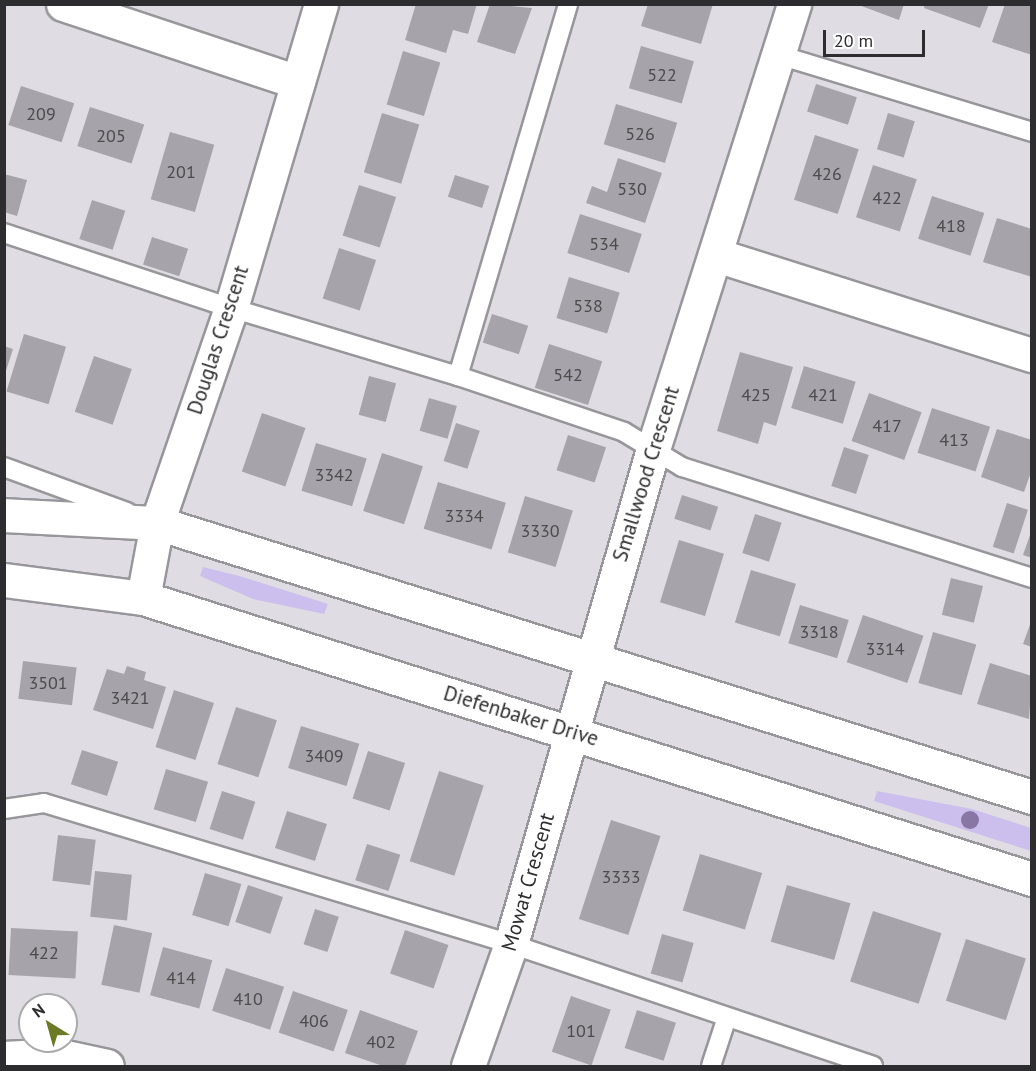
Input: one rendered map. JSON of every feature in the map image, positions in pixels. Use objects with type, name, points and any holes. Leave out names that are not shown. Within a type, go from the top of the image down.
[{"type":"street","points":[[63,4],[297,82]]},
{"type":"street","name":"Douglas Crescent","points":[[142,598],[157,523],[231,308],[321,4]]},
{"type":"street","name":"Smallwood Crescent","points":[[580,695],[653,449],[794,4]]},
{"type":"street","points":[[716,255],[1032,355]]},
{"type":"street","points":[[4,515],[157,523],[592,656],[1032,797]]},
{"type":"street","name":"Diefenbaker Drive","points":[[4,580],[142,598],[571,731],[1032,879]]},
{"type":"street","name":"Mowat Crescent","points":[[468,1066],[511,944],[580,695]]},
{"type":"street","points":[[4,1058],[57,1055],[107,1066]]},
{"type":"lane","points":[[458,376],[568,4]]},
{"type":"lane","points":[[779,55],[1032,132]]},
{"type":"lane","points":[[4,233],[231,308],[458,376],[624,432],[682,467],[1032,578]]},
{"type":"lane","points":[[4,467],[157,523]]},
{"type":"lane","points":[[4,809],[44,803],[511,944],[726,1020],[873,1066]]},
{"type":"lane","points":[[711,1066],[726,1020]]},
{"type":"shaded area","points":[[203,567],[328,604],[324,614],[253,599],[200,576]]},
{"type":"shaded area","points":[[877,791],[972,809],[1031,828],[1031,851],[874,801]]},
{"type":"building","points":[[416,4],[477,4],[468,34],[453,30],[446,53],[405,40]]},
{"type":"building","points":[[490,4],[532,8],[515,54],[477,42]]},
{"type":"building","points":[[648,4],[713,4],[701,44],[641,26]]},
{"type":"building","points":[[856,4],[904,4],[899,20]]},
{"type":"building","points":[[925,4],[989,4],[980,28],[924,8]]},
{"type":"building","points":[[1005,4],[1032,4],[1032,55],[992,42]]},
{"type":"building","points":[[641,46],[694,61],[682,103],[629,88]]},
{"type":"building","points":[[403,51],[440,62],[424,116],[387,105]]},
{"type":"building","points":[[816,84],[857,97],[848,125],[807,112]]},
{"type":"building","points":[[21,86],[74,103],[62,142],[8,125]]},
{"type":"building","points":[[616,104],[677,123],[665,163],[604,144]]},
{"type":"building","points":[[90,107],[144,125],[132,164],[77,146]]},
{"type":"building","points":[[382,113],[419,124],[401,184],[364,172]]},
{"type":"building","points":[[888,113],[915,121],[904,158],[877,149]]},
{"type":"building","points":[[170,132],[214,145],[195,212],[151,199]]},
{"type":"building","points":[[815,135],[859,149],[838,214],[794,200]]},
{"type":"building","points":[[618,158],[662,173],[645,223],[586,203],[592,186],[607,192]]},
{"type":"building","points":[[873,165],[917,179],[900,232],[856,217]]},
{"type":"building","points":[[4,174],[27,180],[17,216],[4,212]]},
{"type":"building","points":[[455,175],[489,186],[482,208],[448,197]]},
{"type":"building","points":[[359,185],[396,197],[380,247],[343,235]]},
{"type":"building","points":[[932,196],[984,213],[970,256],[918,239]]},
{"type":"building","points":[[92,200],[125,211],[113,250],[79,239]]},
{"type":"building","points":[[580,214],[642,234],[629,273],[567,253]]},
{"type":"building","points":[[997,218],[1032,229],[1032,277],[983,262]]},
{"type":"building","points":[[152,237],[188,249],[179,276],[143,265]]},
{"type":"building","points":[[339,248],[376,260],[360,310],[323,298]]},
{"type":"building","points":[[569,277],[620,292],[607,334],[556,318]]},
{"type":"building","points":[[492,314],[528,326],[519,354],[483,343]]},
{"type":"building","points":[[24,334],[66,347],[49,404],[6,391]]},
{"type":"building","points":[[549,344],[602,361],[588,405],[535,388]]},
{"type":"building","points":[[4,346],[13,349],[5,374],[4,374]]},
{"type":"building","points":[[740,352],[793,367],[776,426],[764,422],[758,444],[717,431]]},
{"type":"building","points":[[94,356],[132,369],[113,425],[75,412]]},
{"type":"building","points":[[804,366],[856,382],[843,424],[791,408]]},
{"type":"building","points":[[369,376],[396,383],[386,422],[359,415]]},
{"type":"building","points":[[869,393],[922,412],[904,460],[852,441]]},
{"type":"building","points":[[429,398],[457,406],[448,439],[420,431]]},
{"type":"building","points":[[932,408],[990,427],[975,472],[917,453]]},
{"type":"building","points":[[262,413],[305,428],[285,487],[242,472]]},
{"type":"building","points":[[456,423],[480,431],[467,469],[444,461]]},
{"type":"building","points":[[997,429],[1032,440],[1032,469],[1024,492],[981,477]]},
{"type":"building","points":[[568,435],[606,447],[595,483],[557,470]]},
{"type":"building","points":[[316,443],[367,458],[352,506],[301,491]]},
{"type":"building","points":[[844,447],[869,455],[856,494],[831,486]]},
{"type":"building","points":[[382,453],[423,466],[404,524],[363,511]]},
{"type":"building","points":[[438,482],[506,503],[492,550],[424,529]]},
{"type":"building","points":[[682,495],[718,507],[710,531],[674,519]]},
{"type":"building","points":[[525,496],[573,511],[556,567],[508,552]]},
{"type":"building","points":[[1007,503],[1028,510],[1014,554],[993,547]]},
{"type":"building","points":[[755,514],[782,523],[769,562],[742,553]]},
{"type":"building","points":[[1032,532],[1032,558],[1023,555]]},
{"type":"building","points":[[679,540],[724,554],[705,616],[660,602]]},
{"type":"building","points":[[751,570],[796,584],[780,636],[735,623]]},
{"type":"building","points":[[951,578],[983,586],[974,623],[942,615]]},
{"type":"building","points":[[800,605],[849,620],[837,658],[788,643]]},
{"type":"building","points":[[863,615],[924,636],[907,683],[847,662]]},
{"type":"building","points":[[1032,619],[1032,647],[1023,644]]},
{"type":"building","points":[[933,632],[976,644],[962,695],[918,683]]},
{"type":"building","points":[[23,661],[77,668],[72,705],[18,699]]},
{"type":"building","points":[[990,663],[1032,676],[1029,719],[977,704]]},
{"type":"building","points":[[127,666],[146,672],[144,680],[166,687],[153,729],[93,710],[107,669],[124,674]]},
{"type":"building","points":[[174,690],[214,703],[195,760],[155,747]]},
{"type":"building","points":[[236,707],[277,720],[258,777],[217,764]]},
{"type":"building","points":[[301,726],[359,744],[346,786],[288,768]]},
{"type":"building","points":[[82,750],[118,762],[107,796],[71,784]]},
{"type":"building","points":[[368,751],[405,763],[390,811],[353,799]]},
{"type":"building","points":[[166,769],[208,782],[196,822],[154,809]]},
{"type":"building","points":[[439,771],[484,786],[454,876],[410,861]]},
{"type":"building","points":[[222,791],[255,802],[243,840],[210,829]]},
{"type":"building","points":[[287,811],[327,824],[315,861],[275,848]]},
{"type":"building","points":[[611,820],[660,836],[628,935],[579,919]]},
{"type":"building","points":[[58,835],[96,840],[90,885],[52,881]]},
{"type":"building","points":[[367,844],[400,855],[389,891],[355,880]]},
{"type":"building","points":[[700,854],[762,873],[745,929],[683,910]]},
{"type":"building","points":[[95,871],[132,875],[127,921],[90,917]]},
{"type":"building","points":[[205,873],[241,884],[228,926],[192,915]]},
{"type":"building","points":[[248,885],[283,897],[270,934],[235,922]]},
{"type":"building","points":[[787,885],[850,903],[834,960],[771,942]]},
{"type":"building","points":[[315,909],[339,917],[327,952],[304,944]]},
{"type":"building","points":[[873,911],[941,933],[919,1004],[850,981]]},
{"type":"building","points":[[114,925],[152,933],[139,993],[101,985]]},
{"type":"building","points":[[11,928],[78,932],[75,978],[9,975]]},
{"type":"building","points":[[405,930],[448,945],[434,988],[390,973]]},
{"type":"building","points":[[662,934],[694,943],[682,983],[651,973]]},
{"type":"building","points":[[966,939],[1026,958],[1006,1020],[946,1001]]},
{"type":"building","points":[[163,947],[212,960],[199,1008],[150,995]]},
{"type":"building","points":[[226,968],[284,987],[270,1030],[212,1011]]},
{"type":"building","points":[[293,991],[348,1010],[334,1051],[279,1033]]},
{"type":"building","points":[[571,996],[611,1010],[592,1065],[552,1052]]},
{"type":"building","points":[[360,1010],[418,1031],[405,1066],[383,1066],[345,1053]]},
{"type":"building","points":[[637,1010],[676,1023],[664,1061],[625,1048]]}]
